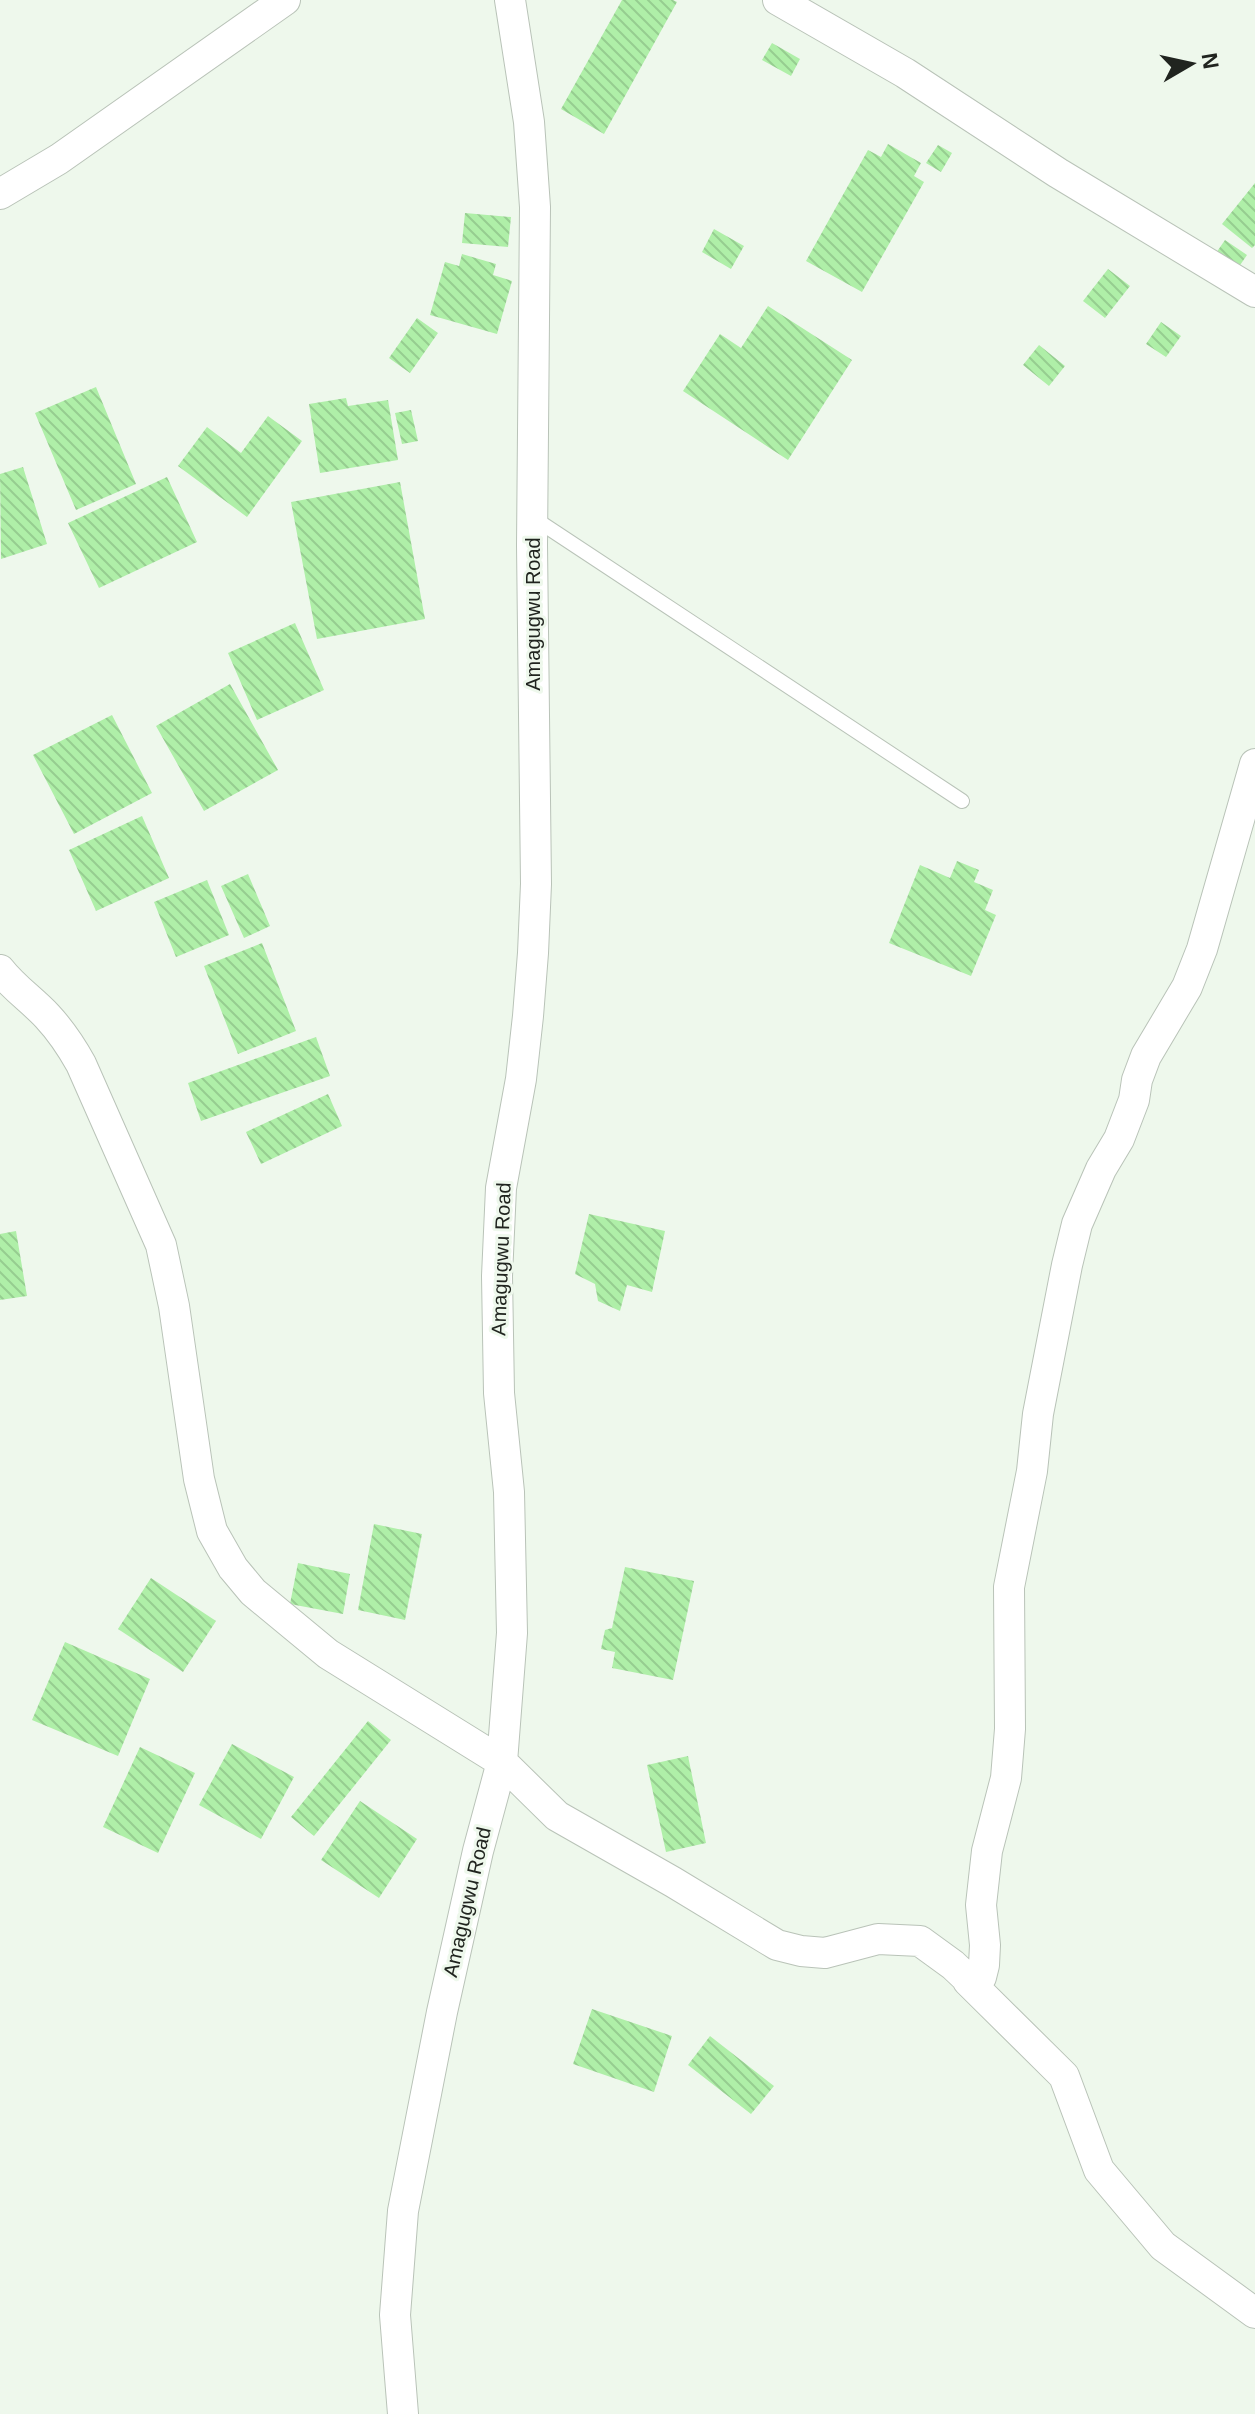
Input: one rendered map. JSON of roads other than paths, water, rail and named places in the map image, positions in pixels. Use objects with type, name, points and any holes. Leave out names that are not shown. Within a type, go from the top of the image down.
[{"type":"street","points":[[0,194],[59,159],[285,0]]},
{"type":"street","name":"Amagugwu Road","points":[[403,2414],[395,2315],[403,2211],[442,2012],[478,1851],[502,1762],[512,1633],[509,1492],[499,1393],[497,1276],[501,1188],[521,1079],[533,953],[536,868],[532,517],[535,207],[529,122],[510,0]]},
{"type":"street","points":[[778,0],[905,73],[1058,173],[1255,292]]},
{"type":"street","points":[[968,1981],[972,1983],[981,1977],[984,1965],[981,1905],[987,1851],[1006,1778],[1010,1729],[1009,1587],[1067,1265],[1077,1224],[1101,1169],[1119,1139],[1146,1056],[1187,987],[1202,949],[1255,764]]},
{"type":"street","points":[[4,983],[45,1014],[67,1039],[161,1245],[174,1306],[199,1479],[212,1531],[233,1568],[253,1592],[328,1654],[502,1762],[557,1816],[777,1945],[825,1953],[878,1939],[920,1941],[953,1965],[1064,2076],[1099,2170],[1163,2246],[1255,2313]]},
{"type":"lane","points":[[532,517],[962,801]]}]
